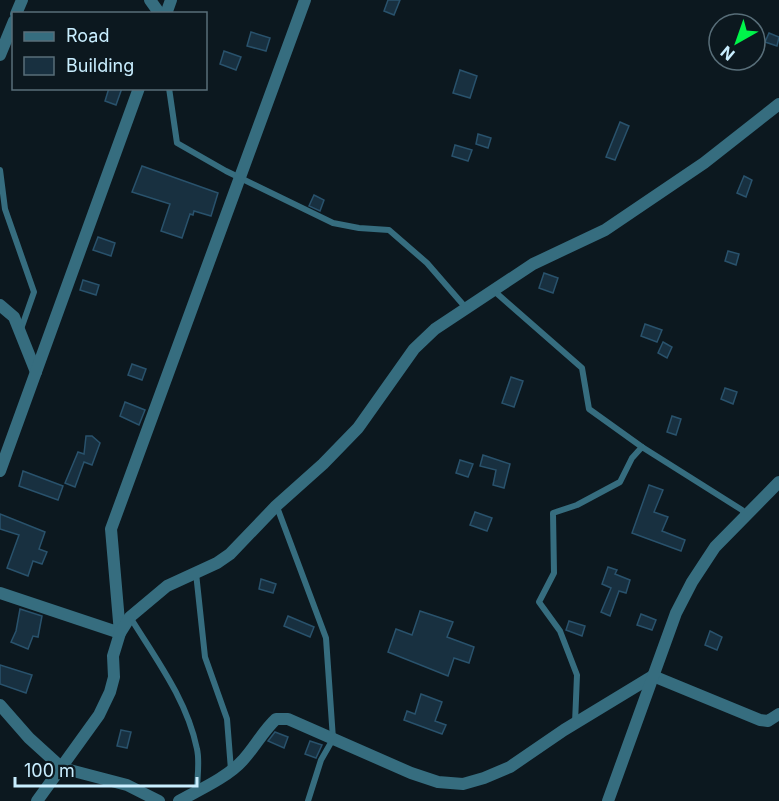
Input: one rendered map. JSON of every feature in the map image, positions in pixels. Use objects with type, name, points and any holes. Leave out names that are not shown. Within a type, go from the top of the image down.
[{"type":"street","points":[[120,633],[111,529],[305,0]]},
{"type":"street","points":[[0,55],[12,26]]},
{"type":"street","points":[[0,471],[138,90]]},
{"type":"street","points":[[37,801],[99,715],[110,693],[114,676],[113,656],[120,633],[130,617],[167,586],[217,563],[230,554],[276,506],[323,464],[358,428],[414,349],[435,329],[533,264],[604,230],[704,164],[779,104]]},
{"type":"street","points":[[0,305],[14,317],[36,372]]},
{"type":"street","points":[[608,801],[676,613],[692,582],[715,546],[779,482]]},
{"type":"street","points":[[0,593],[120,633]]},
{"type":"street","points":[[179,801],[242,762],[268,726],[276,719],[288,719],[411,773],[438,782],[463,784],[510,767],[575,723],[653,676]]},
{"type":"street","points":[[653,676],[760,720],[768,721],[779,714]]},
{"type":"street","points":[[0,705],[28,738],[62,768],[127,784],[159,801]]},
{"type":"lane","points":[[169,90],[177,143],[239,177],[333,223],[389,230],[428,263],[466,308]]},
{"type":"lane","points":[[0,170],[5,209],[34,292],[20,333]]},
{"type":"lane","points":[[492,290],[582,368],[589,409],[642,447],[742,510],[747,516]]},
{"type":"lane","points":[[575,723],[577,675],[560,631],[539,602],[554,573],[553,513],[577,505],[620,482],[632,458],[642,447]]},
{"type":"lane","points":[[276,506],[326,638],[333,739],[321,760],[308,801]]},
{"type":"lane","points":[[196,573],[205,657],[227,719],[231,770]]},
{"type":"lane","points":[[130,617],[170,681],[188,719],[197,751],[197,791]]},
{"type":"building","points":[[388,0],[400,0],[394,15],[384,11]]},
{"type":"building","points":[[251,32],[270,38],[266,51],[247,46]]},
{"type":"building","points":[[769,33],[779,37],[777,46],[767,43]]},
{"type":"building","points":[[224,51],[241,57],[236,70],[220,64]]},
{"type":"building","points":[[460,70],[477,76],[470,98],[453,93]]},
{"type":"building","points":[[108,90],[121,90],[116,105],[105,101]]},
{"type":"building","points":[[620,122],[629,126],[615,160],[606,157]]},
{"type":"building","points":[[478,134],[491,138],[488,148],[476,144]]},
{"type":"building","points":[[455,145],[472,150],[468,161],[452,156]]},
{"type":"building","points":[[142,166],[218,193],[211,216],[194,211],[193,215],[190,214],[182,238],[161,231],[170,204],[132,192]]},
{"type":"building","points":[[744,176],[752,180],[746,197],[737,193]]},
{"type":"building","points":[[314,195],[324,200],[320,211],[309,206]]},
{"type":"building","points":[[98,237],[115,243],[111,256],[93,250]]},
{"type":"building","points":[[728,251],[739,254],[736,265],[725,261]]},
{"type":"building","points":[[544,273],[558,278],[553,293],[539,288]]},
{"type":"building","points":[[83,280],[99,285],[96,295],[80,290]]},
{"type":"building","points":[[645,324],[662,330],[657,342],[641,336]]},
{"type":"building","points":[[663,342],[672,347],[667,358],[658,353]]},
{"type":"building","points":[[132,364],[146,369],[142,380],[128,375]]},
{"type":"building","points":[[511,377],[523,381],[514,407],[502,403]]},
{"type":"building","points":[[725,388],[737,392],[733,404],[721,399]]},
{"type":"building","points":[[125,402],[145,410],[139,425],[120,416]]},
{"type":"building","points":[[672,416],[681,419],[676,435],[667,432]]},
{"type":"building","points":[[86,436],[92,436],[100,443],[92,465],[84,462],[75,487],[65,483],[78,452],[84,454]]},
{"type":"building","points":[[483,455],[510,464],[504,488],[493,485],[496,470],[480,466]]},
{"type":"building","points":[[460,460],[473,464],[468,477],[456,473]]},
{"type":"building","points":[[23,471],[63,486],[58,500],[19,486]]},
{"type":"building","points":[[649,485],[663,490],[654,512],[668,517],[662,531],[685,540],[681,551],[632,533]]},
{"type":"building","points":[[475,512],[492,518],[487,531],[470,525]]},
{"type":"building","points":[[0,514],[45,532],[39,549],[47,552],[42,564],[33,561],[28,576],[7,568],[19,535],[0,529]]},
{"type":"building","points":[[608,567],[617,570],[615,574],[630,580],[626,593],[619,591],[610,616],[601,612],[611,588],[602,584]]},
{"type":"building","points":[[261,579],[276,584],[273,593],[259,589]]},
{"type":"building","points":[[20,609],[42,616],[38,637],[33,636],[28,649],[11,642],[16,631]]},
{"type":"building","points":[[420,611],[453,622],[447,637],[474,647],[469,663],[454,658],[448,676],[388,652],[396,629],[412,635]]},
{"type":"building","points":[[641,614],[656,620],[652,630],[637,625]]},
{"type":"building","points":[[288,616],[314,627],[310,637],[284,626]]},
{"type":"building","points":[[569,621],[585,626],[582,636],[566,630]]},
{"type":"building","points":[[710,631],[722,637],[717,650],[705,645]]},
{"type":"building","points":[[0,665],[32,675],[26,693],[0,684]]},
{"type":"building","points":[[421,694],[442,702],[435,721],[446,725],[442,734],[404,720],[407,711],[415,714]]},
{"type":"building","points":[[121,730],[131,732],[127,748],[117,746]]},
{"type":"building","points":[[275,732],[288,737],[284,748],[268,741]]},
{"type":"building","points":[[310,741],[322,745],[316,758],[305,754]]}]
